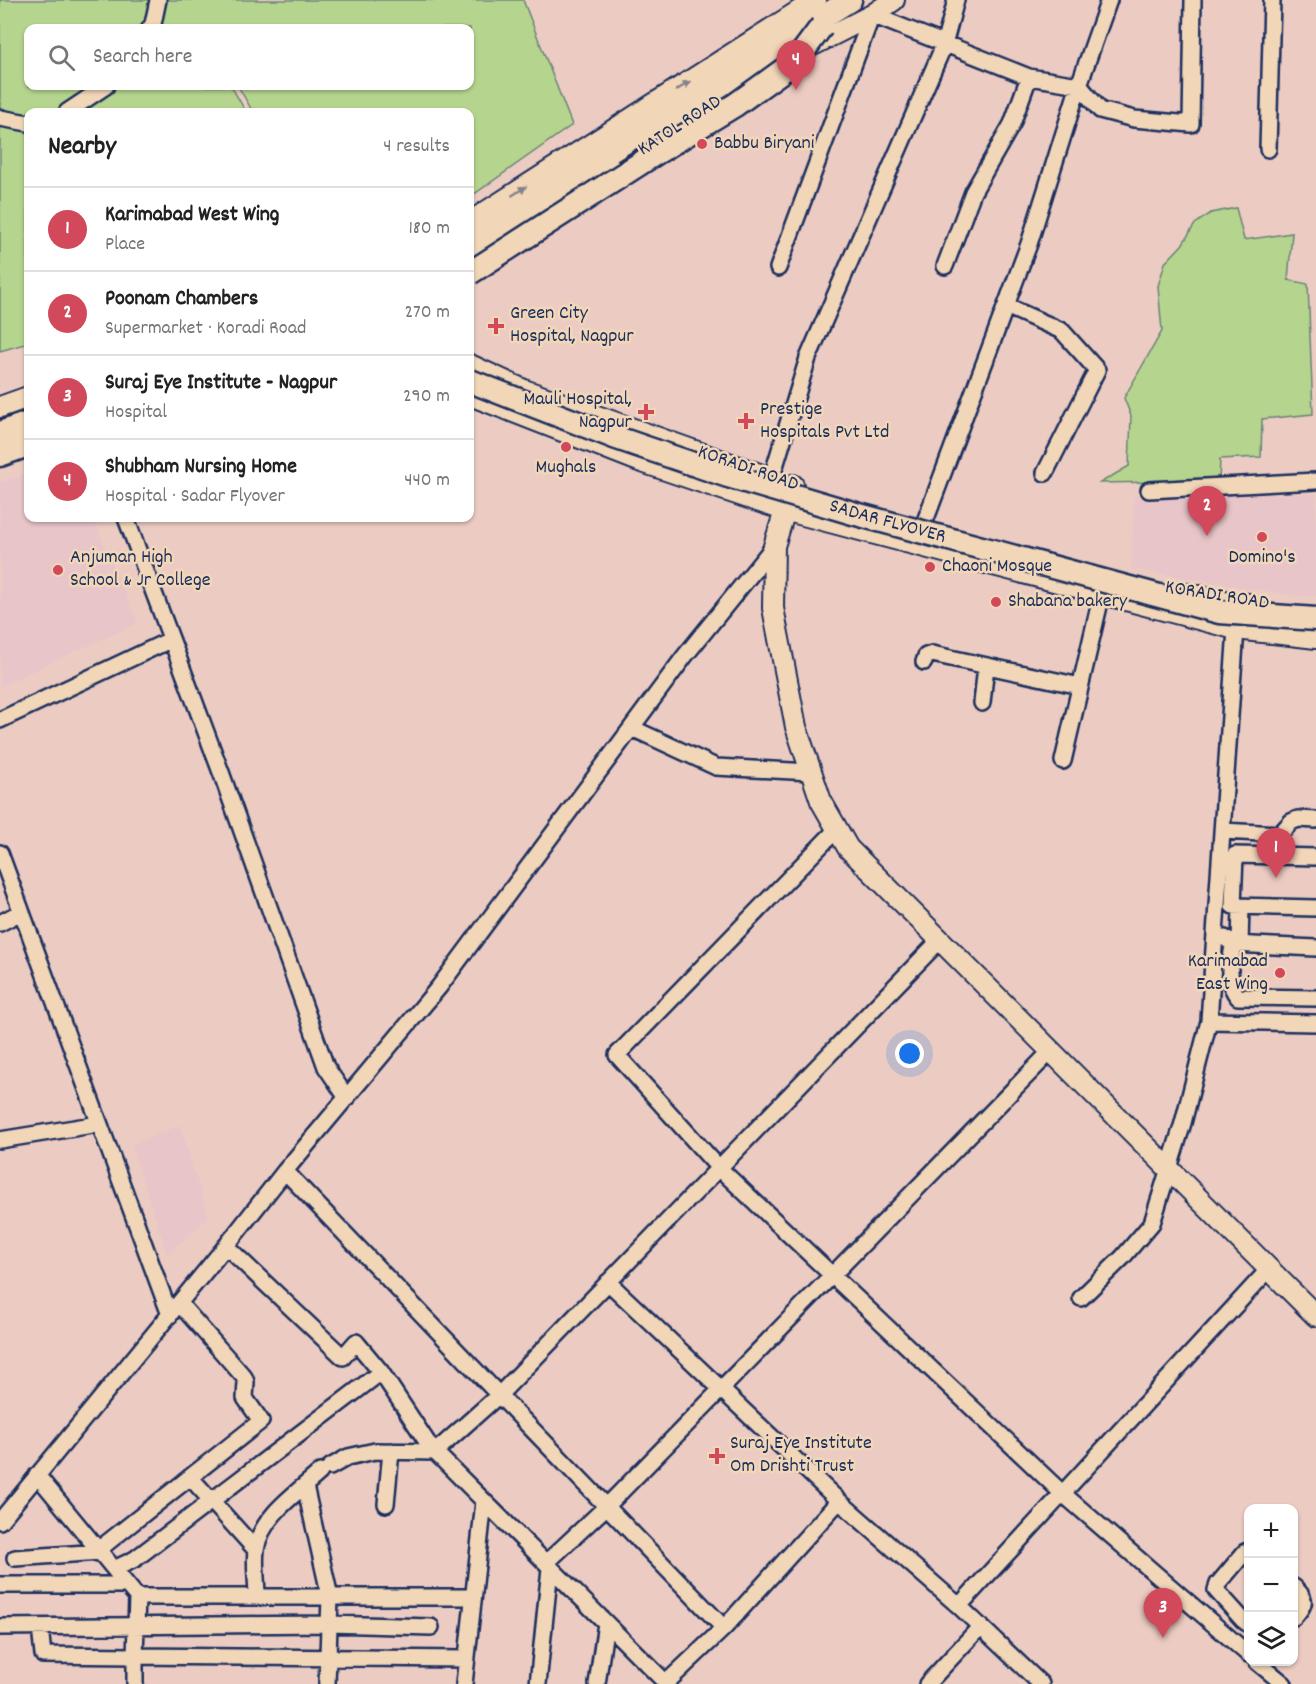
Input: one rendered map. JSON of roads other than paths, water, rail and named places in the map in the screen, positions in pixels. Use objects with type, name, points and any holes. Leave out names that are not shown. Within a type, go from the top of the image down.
[{"type":"highway","points":[[474,237],[850,0]]},
{"type":"highway","points":[[474,270],[735,105],[796,61],[822,26],[870,8]]},
{"type":"highway","name":"SADAR FLYOVER","points":[[474,383],[718,473],[856,514],[1219,612],[1316,619]]},
{"type":"highway","name":"SADAR FLYOVER","points":[[474,391],[642,454],[737,486],[867,523],[1227,620],[1316,629]]},
{"type":"highway","points":[[0,421],[24,413]]},
{"type":"highway","points":[[0,433],[24,424]]},
{"type":"highway","points":[[0,455],[24,446]]},
{"type":"main road","name":"KATOL ROAD","points":[[474,219],[816,0]]},
{"type":"main road","name":"KATOL ROAD","points":[[474,254],[870,8],[894,0]]},
{"type":"main road","name":"KORADI ROAD","points":[[474,367],[524,390],[772,478],[923,523],[1163,588],[1235,603],[1316,608]]},
{"type":"main road","name":"KORADI ROAD","points":[[474,397],[639,461],[784,510],[1236,629],[1316,638]]},
{"type":"main road","points":[[0,407],[24,398]]},
{"type":"main road","points":[[0,448],[24,440]]},
{"type":"main road","points":[[793,485],[774,546],[773,608],[796,727],[821,801],[848,848],[1316,1316]]},
{"type":"street","points":[[153,24],[158,0]]},
{"type":"street","points":[[764,503],[808,358],[944,45],[956,0]]},
{"type":"street","points":[[916,546],[1029,244],[1078,85],[1109,0]]},
{"type":"street","points":[[778,268],[870,8],[944,45],[1029,77],[1078,85],[1100,110],[1134,119],[1191,124],[1193,0]]},
{"type":"street","points":[[1268,149],[1272,0]]},
{"type":"street","points":[[945,266],[973,192],[1012,124],[1029,77]]},
{"type":"street","points":[[73,108],[100,90]]},
{"type":"street","points":[[0,118],[24,122]]},
{"type":"street","points":[[1006,306],[1062,331],[1097,370],[1045,473]]},
{"type":"street","points":[[1149,490],[1316,481]]},
{"type":"street","points":[[127,522],[222,775],[326,1067],[347,1098]]},
{"type":"street","points":[[0,1521],[285,1171],[439,987],[684,657],[774,546]]},
{"type":"street","points":[[1063,761],[1102,593]]},
{"type":"street","points":[[1081,1298],[1123,1257],[1152,1223],[1183,1123],[1209,1021],[1236,629]]},
{"type":"street","points":[[0,720],[170,640]]},
{"type":"street","points":[[924,662],[926,656],[932,654],[1080,686]]},
{"type":"street","points":[[982,704],[986,666]]},
{"type":"street","points":[[632,728],[716,767],[811,772]]},
{"type":"street","points":[[1222,831],[1280,834],[1291,822],[1298,819],[1316,820]]},
{"type":"street","points":[[837,829],[617,1055],[719,1168],[1062,1493],[1244,1650]]},
{"type":"street","points":[[0,853],[99,1124],[174,1309],[244,1377],[245,1398],[261,1421],[99,1551],[15,1558]]},
{"type":"street","points":[[1316,857],[1235,855],[1236,944],[1229,981],[1232,991],[1238,997],[1316,998]]},
{"type":"street","points":[[1215,928],[1237,906]]},
{"type":"street","points":[[1237,906],[1316,908]]},
{"type":"street","points":[[0,923],[21,912]]},
{"type":"street","points":[[1215,928],[1236,944],[1316,948]]},
{"type":"street","points":[[257,1597],[256,1550],[263,1527],[305,1486],[325,1470],[348,1457],[375,1451],[435,1452],[499,1395],[940,940]]},
{"type":"street","points":[[1209,1021],[1316,1023]]},
{"type":"street","points":[[538,1684],[548,1565],[1051,1051]]},
{"type":"street","points":[[0,1140],[99,1124]]},
{"type":"street","points":[[285,1171],[724,1628]]},
{"type":"street","points":[[226,1246],[343,1357],[356,1342],[381,1372],[435,1452],[606,1623],[658,1680],[666,1683],[724,1628],[839,1501]]},
{"type":"street","points":[[959,1606],[1269,1269]]},
{"type":"street","points":[[608,1282],[839,1501],[959,1606],[1041,1684]]},
{"type":"street","points":[[114,1569],[135,1559],[381,1372]]},
{"type":"street","points":[[386,1504],[391,1451]]},
{"type":"street","points":[[37,1475],[132,1591],[136,1625],[135,1684]]},
{"type":"street","points":[[190,1477],[256,1550]]},
{"type":"street","points":[[305,1486],[330,1597],[327,1684]]},
{"type":"street","points":[[464,1684],[484,1501]]},
{"type":"street","points":[[1244,1553],[1218,1584],[1216,1590],[1244,1620]]},
{"type":"street","points":[[0,1585],[257,1597],[473,1597]]},
{"type":"street","points":[[1298,1592],[1303,1596],[1304,1602],[1298,1612]]},
{"type":"street","points":[[1225,1633],[1238,1620],[1244,1622]]},
{"type":"street","points":[[597,1684],[606,1623]]},
{"type":"street","points":[[0,1627],[329,1624],[431,1627]]},
{"type":"street","points":[[927,1684],[981,1626]]},
{"type":"street","points":[[40,1627],[43,1655],[467,1659]]},
{"type":"street","points":[[1262,1666],[1284,1684]]},
{"type":"place","name":"Shubham Nursing Home","points":[[796,90]]},
{"type":"place","name":"Babbu Biryani","points":[[702,144]]},
{"type":"place","name":"Green City Hospital, Nagpur","points":[[496,326]]},
{"type":"place","name":"Mauli Hospital, Nagpur","points":[[646,412]]},
{"type":"place","name":"Prestige Hospitals Pvt Ltd","points":[[746,421]]},
{"type":"place","name":"Mughals","points":[[566,447]]},
{"type":"place","name":"Poonam Chambers","points":[[1207,536]]},
{"type":"place","name":"Domino's","points":[[1262,537]]},
{"type":"place","name":"Chaoni Mosque","points":[[930,567]]},
{"type":"place","name":"Anjuman High School & Jr College","points":[[58,570]]},
{"type":"place","name":"Shabana bakery","points":[[996,602]]},
{"type":"place","name":"Karimabad West Wing","points":[[1276,878]]},
{"type":"place","name":"Karimabad East Wing","points":[[1280,973]]},
{"type":"place","name":"Suraj Eye Institute Om Drishti Trust","points":[[717,1456]]},
{"type":"place","name":"Suraj Eye Institute - Nagpur","points":[[1163,1638]]}]
